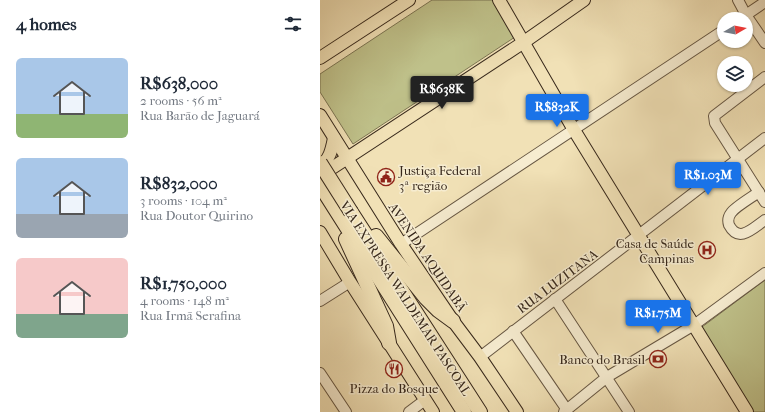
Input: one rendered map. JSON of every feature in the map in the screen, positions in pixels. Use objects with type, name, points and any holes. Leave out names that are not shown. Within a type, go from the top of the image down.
[{"type":"highway","name":"VIA EXPRESSA WALDEMAR PASCOAL","points":[[320,164],[346,215],[464,412]]},
{"type":"highway","name":"VIA EXPRESSA WALDEMAR PASCOAL","points":[[320,185],[346,215],[480,412]]},
{"type":"highway","points":[[390,343],[386,326],[340,228],[346,215],[373,232],[426,298],[438,310],[453,321]]},
{"type":"main road","points":[[320,58],[409,0]]},
{"type":"main road","points":[[499,0],[574,130],[747,412]]},
{"type":"main road","points":[[320,176],[524,42],[584,0]]},
{"type":"main road","name":"AVENIDA AQUIDABÃ","points":[[320,115],[400,244],[517,412]]},
{"type":"main road","points":[[320,164],[324,163],[331,153],[334,138]]},
{"type":"main road","points":[[320,232],[433,412]]},
{"type":"street","points":[[738,0],[742,12]]},
{"type":"street","points":[[750,12],[765,2]]},
{"type":"street","points":[[753,29],[765,43]]},
{"type":"street","points":[[400,244],[717,35]]},
{"type":"street","points":[[765,77],[714,116],[715,123],[765,202]]},
{"type":"street","name":"RUA LUZITANA","points":[[480,357],[765,138]]},
{"type":"street","points":[[759,192],[731,213],[728,219],[728,224],[735,233],[739,235],[744,234],[765,220]]},
{"type":"street","points":[[513,331],[565,411],[607,377],[694,325],[765,273]]},
{"type":"street","points":[[320,301],[350,282]]},
{"type":"street","points":[[555,299],[629,412]]},
{"type":"street","points":[[320,373],[346,412]]},
{"type":"street","points":[[409,412],[425,400]]},
{"type":"green space","points":[[432,0],[493,0],[515,37],[353,144],[320,92],[320,74]]},
{"type":"green space","points":[[765,280],[765,412],[753,412],[702,327]]},
{"type":"place","name":"Justiça Federal 3ª região","points":[[386,177]]},
{"type":"place","name":"Casa de Saúde Campinas","points":[[707,250]]},
{"type":"place","name":"Banco do Brasil","points":[[658,359]]},
{"type":"place","name":"Pizza do Bosque","points":[[394,369]]}]
